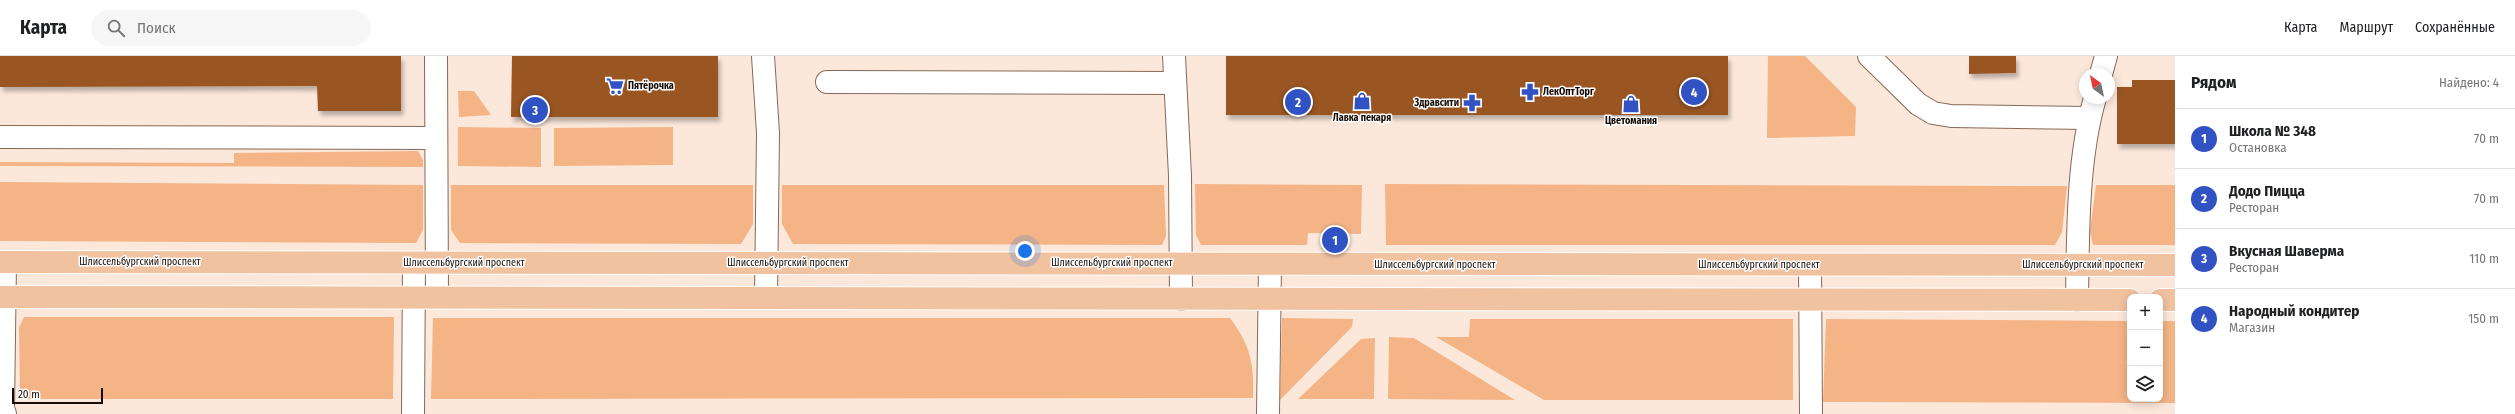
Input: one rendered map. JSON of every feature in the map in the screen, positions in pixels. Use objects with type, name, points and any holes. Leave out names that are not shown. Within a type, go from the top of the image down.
[{"type":"main road","name":"Шлиссельбургский проспект","points":[[3,262],[2175,265]]},
{"type":"main road","points":[[3,297],[2127,300]]},
{"type":"main road","points":[[2163,300],[2175,300]]},
{"type":"lane","points":[[436,56],[437,297]]},
{"type":"lane","points":[[763,56],[768,133],[766,298]]},
{"type":"lane","points":[[1174,56],[1182,299]]},
{"type":"lane","points":[[1869,56],[1918,104],[1933,113],[1951,116],[2092,108],[2083,176],[2077,265],[2077,300]]},
{"type":"lane","points":[[2103,68],[2106,56]]},
{"type":"lane","points":[[827,82],[1175,83]]},
{"type":"lane","points":[[0,137],[436,138]]},
{"type":"lane","points":[[3,262],[3,408],[5,414]]},
{"type":"lane","points":[[413,414],[414,263]]},
{"type":"lane","points":[[1268,414],[1270,264]]},
{"type":"lane","points":[[1810,265],[1811,414]]},
{"type":"shaded area","points":[[1768,56],[1805,56],[1856,107],[1855,136],[1767,138]]},
{"type":"shaded area","points":[[458,91],[474,91],[491,115],[459,117]]},
{"type":"shaded area","points":[[458,127],[541,128],[541,167],[458,166]]},
{"type":"shaded area","points":[[673,127],[673,165],[554,166],[554,128]]},
{"type":"shaded area","points":[[418,151],[423,160],[423,167],[0,166],[0,162],[234,163],[234,153]]},
{"type":"shaded area","points":[[0,182],[423,185],[423,230],[416,243],[0,241]]},
{"type":"shaded area","points":[[1195,184],[1362,185],[1361,234],[1308,233],[1307,245],[1201,245],[1196,235]]},
{"type":"shaded area","points":[[1385,184],[2067,186],[2062,232],[2055,245],[1386,245]]},
{"type":"shaded area","points":[[451,185],[753,185],[753,224],[741,244],[460,243],[451,230]]},
{"type":"shaded area","points":[[782,185],[1164,185],[1166,236],[1162,245],[793,244],[782,224]]},
{"type":"shaded area","points":[[2096,185],[2175,185],[2175,245],[2093,245],[2090,231]]},
{"type":"shaded area","points":[[24,317],[394,317],[393,399],[20,399],[19,327]]},
{"type":"shaded area","points":[[433,318],[1230,318],[1243,338],[1250,356],[1253,375],[1253,398],[431,399]]},
{"type":"shaded area","points":[[1282,318],[1353,319],[1352,327],[1280,400]]},
{"type":"shaded area","points":[[1470,319],[1793,319],[1793,400],[1544,400],[1436,337],[1469,337]]},
{"type":"shaded area","points":[[1826,319],[2127,321],[2127,402],[2163,402],[2163,321],[2175,321],[2175,403],[1823,402]]},
{"type":"shaded area","points":[[1389,337],[1414,338],[1515,400],[1388,399]]},
{"type":"shaded area","points":[[1375,338],[1374,399],[1298,399],[1361,339]]},
{"type":"building","points":[[0,56],[401,56],[401,111],[318,111],[317,86],[0,87]]},
{"type":"building","name":"Пятёрочка","points":[[512,56],[718,56],[718,117],[511,117]]},
{"type":"building","points":[[1226,56],[1728,56],[1728,115],[1226,115]]},
{"type":"building","points":[[1969,56],[2016,56],[2016,73],[1969,74]]},
{"type":"building","points":[[2132,80],[2175,80],[2175,144],[2117,144],[2117,87],[2132,87]]},
{"type":"place","name":"Пятёрочка","points":[[615,86]]},
{"type":"place","name":"ЛекОптТорг","points":[[1530,92]]},
{"type":"place","name":"Народный кондитер","points":[[1694,92]]},
{"type":"place","name":"Лавка пекаря","points":[[1362,101]]},
{"type":"place","name":"Додо Пицца","points":[[1298,102]]},
{"type":"place","name":"Здравсити","points":[[1472,103]]},
{"type":"place","name":"Цветомания","points":[[1631,104]]},
{"type":"place","name":"Вкусная Шаверма","points":[[535,110]]},
{"type":"place","name":"Школа № 348","points":[[1335,240]]}]
